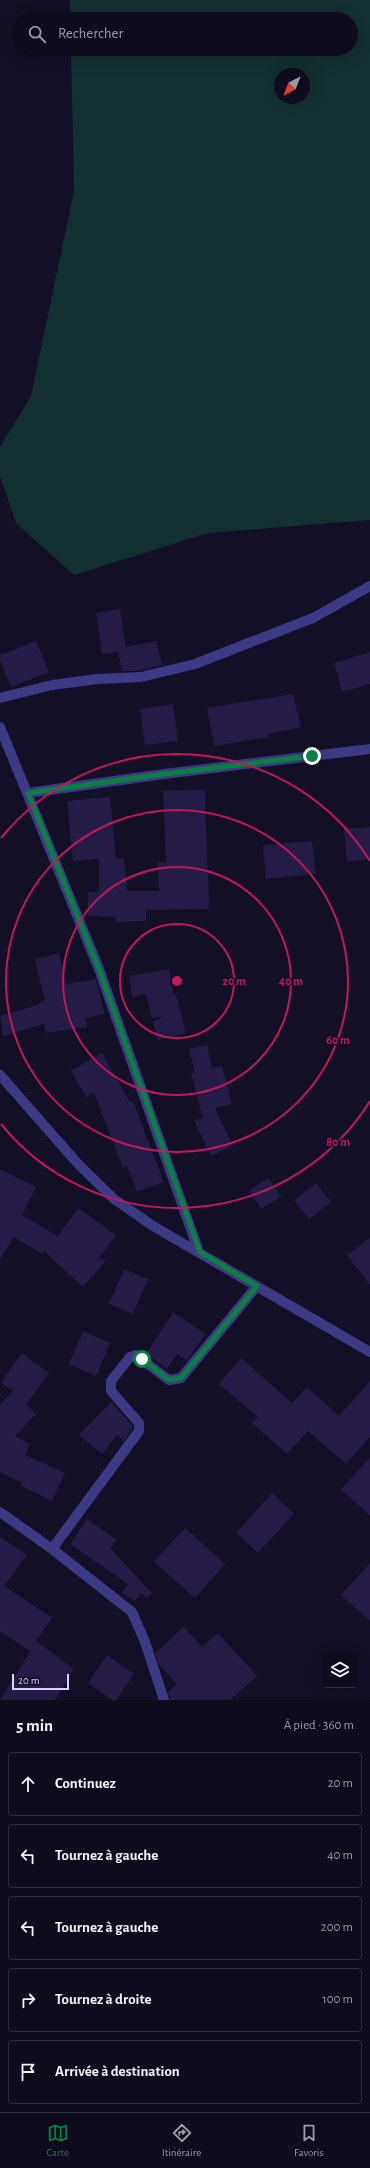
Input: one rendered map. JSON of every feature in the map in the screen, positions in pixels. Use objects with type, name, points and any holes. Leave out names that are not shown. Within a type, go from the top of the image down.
[{"type":"street","points":[[0,698],[52,685],[97,679],[140,677],[195,664],[313,618],[370,586]]},
{"type":"street","points":[[0,727],[99,969],[200,1252]]},
{"type":"street","points":[[28,793],[172,773],[370,750]]},
{"type":"street","points":[[0,1075],[79,1165],[114,1199],[153,1226],[370,1352]]},
{"type":"street","points":[[52,1549],[139,1431],[139,1423],[111,1391],[110,1386],[130,1357],[136,1355],[169,1380],[181,1378],[257,1286]]},
{"type":"street","points":[[0,1512],[52,1549],[132,1612],[145,1642],[164,1700]]},
{"type":"green space","points":[[70,0],[370,0],[370,520],[208,533],[74,575],[16,523],[0,476],[0,447],[31,396],[74,191],[71,56],[358,56],[358,12],[71,12]]},
{"type":"building","points":[[120,609],[126,647],[156,641],[162,665],[137,671],[122,671],[118,652],[102,654],[96,613]]},
{"type":"building","points":[[36,641],[49,672],[11,687],[0,660],[0,655]]},
{"type":"building","points":[[370,652],[370,684],[342,692],[334,663]]},
{"type":"building","points":[[293,694],[301,727],[268,734],[268,737],[214,746],[207,708]]},
{"type":"building","points":[[173,704],[178,741],[145,745],[140,709]]},
{"type":"building","points":[[205,790],[209,909],[146,910],[146,921],[116,922],[116,917],[88,916],[88,892],[99,892],[99,859],[73,861],[67,801],[110,797],[116,859],[124,858],[127,891],[159,891],[158,862],[166,862],[163,791]]},
{"type":"building","points":[[370,827],[370,859],[347,862],[344,829]]},
{"type":"building","points":[[312,841],[316,874],[266,879],[263,845]]},
{"type":"building","points":[[59,953],[66,984],[96,979],[105,1014],[86,1018],[87,1027],[45,1033],[44,1024],[3,1036],[0,1016],[41,1004],[41,1001],[45,1001],[35,959]]},
{"type":"building","points":[[169,969],[174,995],[176,994],[186,1033],[158,1040],[153,1022],[164,1016],[152,1018],[146,994],[132,997],[129,976]]},
{"type":"building","points":[[207,1045],[212,1068],[222,1066],[232,1104],[215,1108],[233,1146],[211,1156],[194,1121],[203,1118],[191,1073],[195,1073],[189,1049]]},
{"type":"building","points":[[102,1053],[130,1102],[133,1101],[164,1182],[137,1192],[127,1166],[123,1168],[94,1093],[86,1097],[71,1071]]},
{"type":"building","points":[[0,1169],[36,1187],[22,1215],[58,1236],[78,1208],[116,1235],[99,1258],[106,1261],[83,1287],[44,1251],[42,1254],[14,1237],[0,1260]]},
{"type":"building","points":[[269,1178],[281,1197],[261,1209],[249,1190]]},
{"type":"building","points":[[316,1183],[331,1202],[309,1219],[294,1200]]},
{"type":"building","points":[[370,1238],[370,1285],[347,1255]]},
{"type":"building","points":[[124,1269],[148,1279],[133,1314],[109,1304]]},
{"type":"building","points":[[173,1312],[205,1334],[187,1361],[177,1354],[167,1369],[146,1354]]},
{"type":"building","points":[[83,1331],[110,1343],[96,1376],[69,1364]]},
{"type":"building","points":[[22,1353],[49,1373],[26,1405],[36,1414],[15,1436],[30,1444],[25,1455],[65,1473],[52,1501],[21,1486],[22,1483],[0,1472],[0,1405],[13,1391],[1,1382]]},
{"type":"building","points":[[241,1358],[292,1403],[307,1387],[339,1416],[370,1381],[370,1437],[346,1464],[308,1431],[287,1454],[252,1423],[258,1417],[219,1384]]},
{"type":"building","points":[[111,1402],[132,1425],[132,1429],[124,1441],[117,1435],[102,1454],[79,1435]]},
{"type":"building","points":[[370,1458],[370,1516],[341,1489]]},
{"type":"building","points":[[272,1493],[294,1514],[258,1553],[236,1533]]},
{"type":"building","points":[[87,1519],[117,1540],[110,1548],[152,1593],[147,1598],[141,1593],[135,1601],[122,1593],[128,1584],[70,1544]]},
{"type":"building","points":[[185,1528],[225,1564],[195,1598],[154,1562]]},
{"type":"building","points":[[0,1537],[27,1555],[4,1586],[52,1618],[36,1641],[74,1669],[55,1700],[0,1700],[31,1650],[30,1651],[0,1631]]},
{"type":"building","points":[[370,1563],[370,1621],[341,1595]]},
{"type":"building","points":[[184,1627],[202,1647],[218,1633],[257,1676],[230,1700],[170,1700],[168,1692],[177,1684],[159,1665],[155,1653]]},
{"type":"building","points":[[107,1655],[134,1674],[116,1700],[112,1700],[88,1683]]},
{"type":"route","points":[[142,1359],[169,1380],[181,1378],[257,1286],[200,1252],[99,969],[28,793],[164,774],[312,756]]}]
